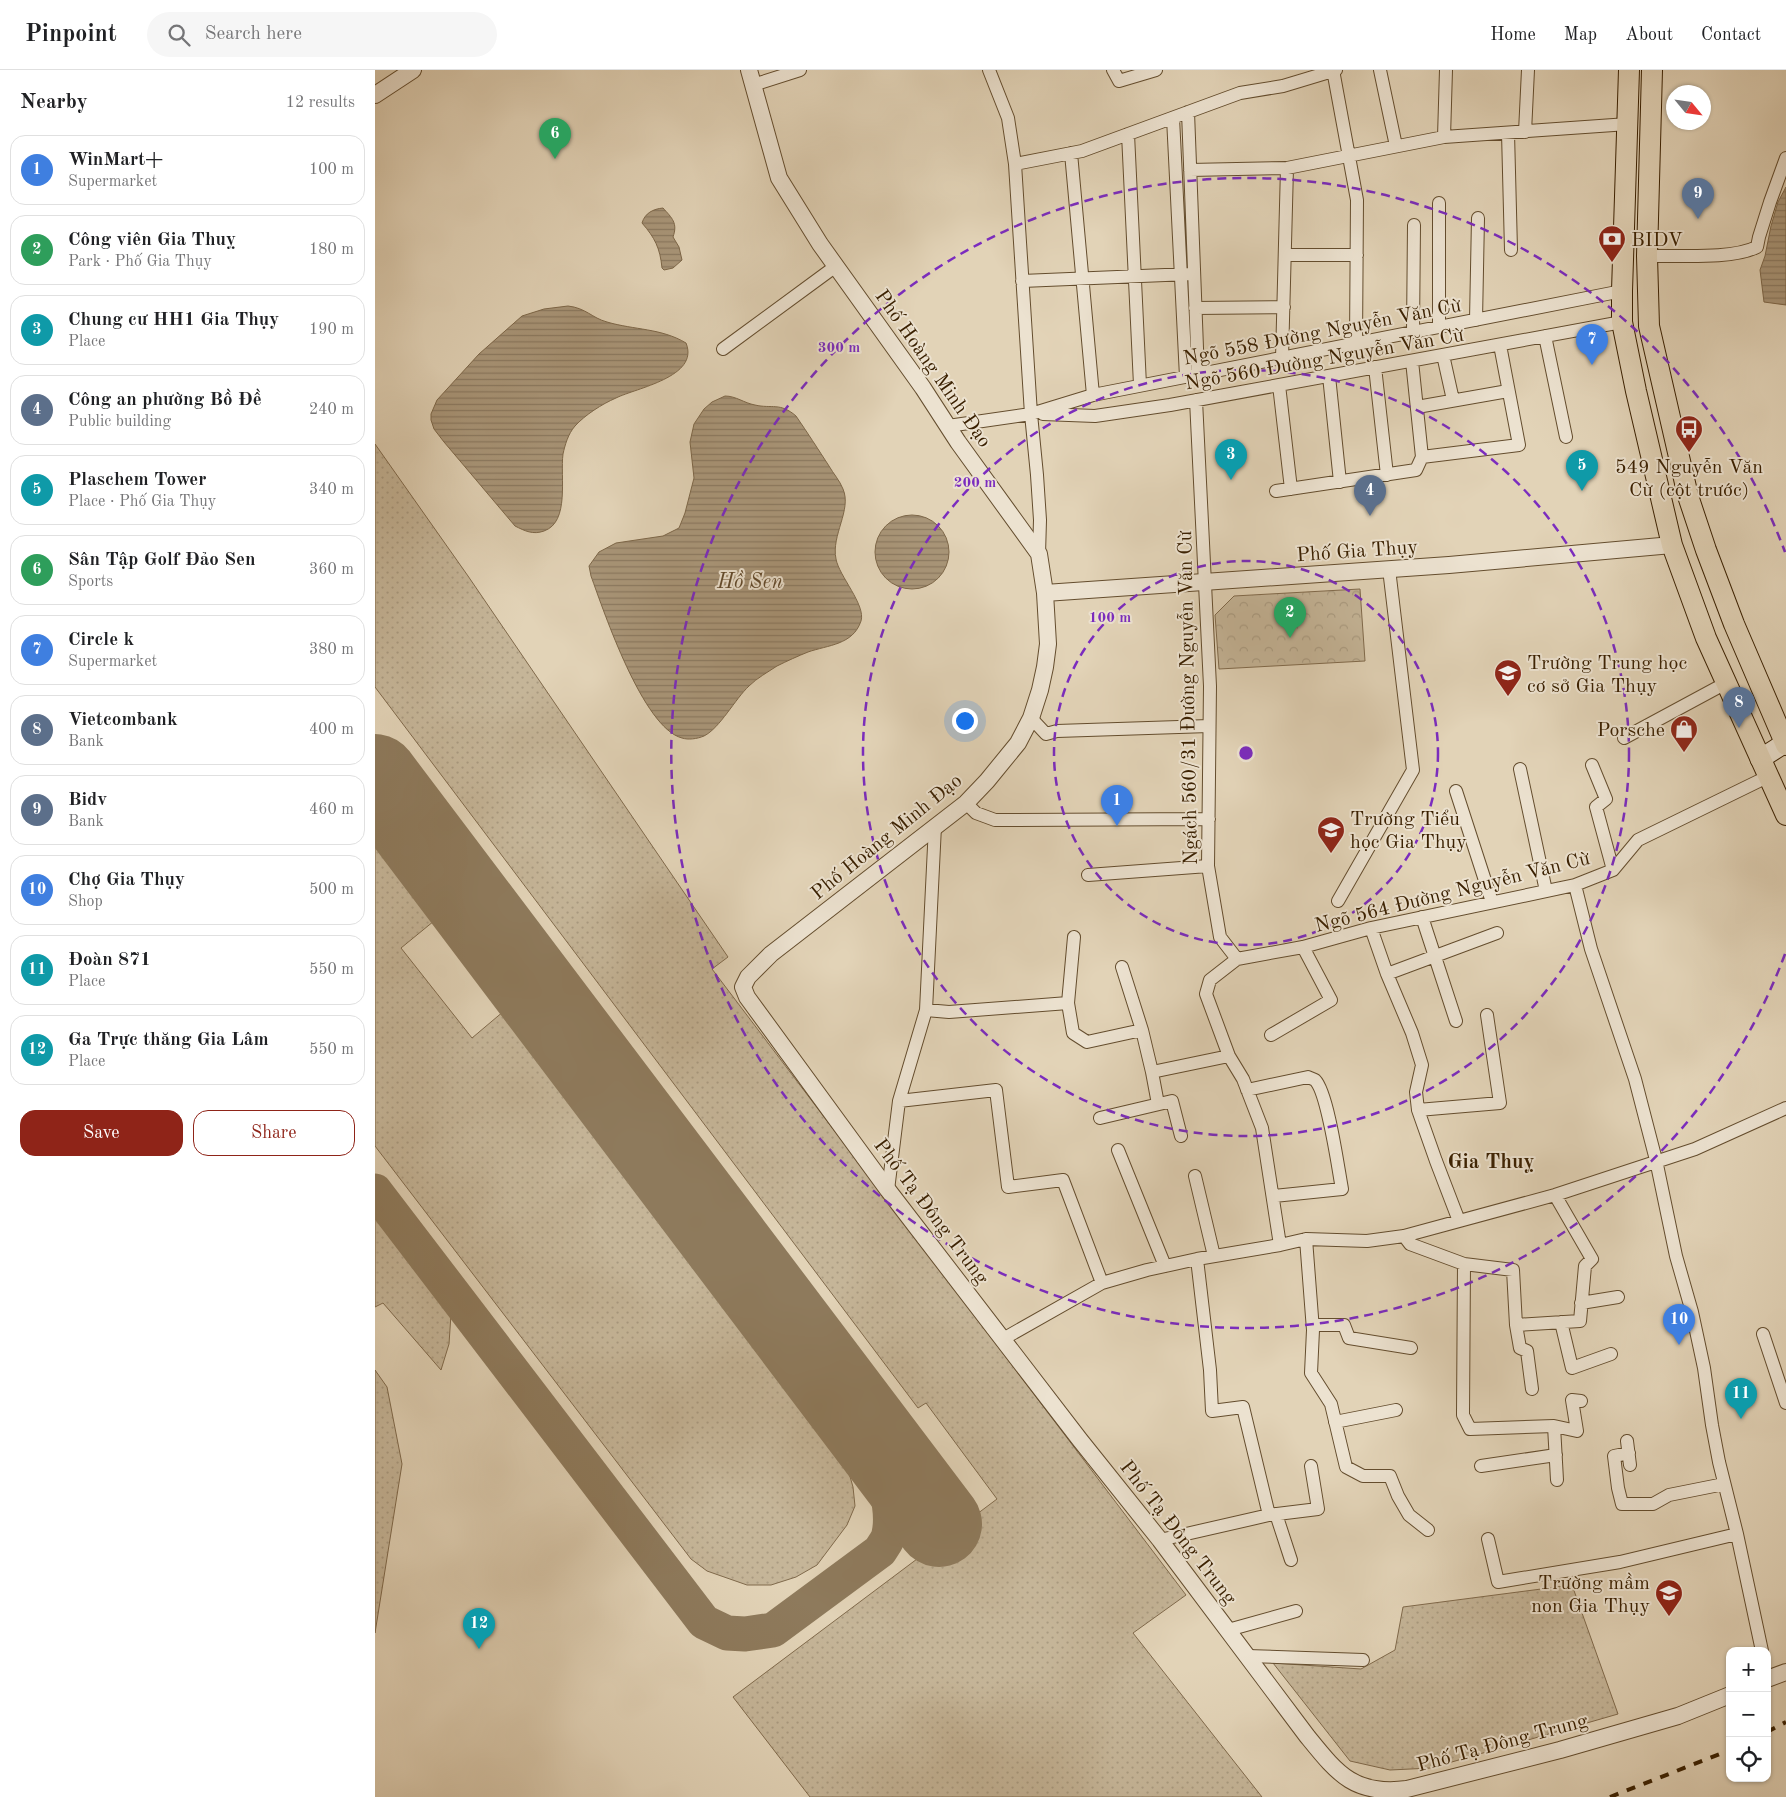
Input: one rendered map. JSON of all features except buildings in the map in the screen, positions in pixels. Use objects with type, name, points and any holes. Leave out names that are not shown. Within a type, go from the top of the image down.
[{"type":"main road","points":[[1629,70],[1622,322],[1646,439],[1673,546],[1706,638],[1786,815]]},
{"type":"main road","points":[[1652,70],[1647,256],[1649,326],[1688,496],[1734,624],[1786,743],[1764,768]]},
{"type":"street","points":[[375,95],[413,70]]},
{"type":"street","points":[[751,78],[800,70]]},
{"type":"street","points":[[989,70],[1008,118],[1015,164],[1039,511],[1039,554]]},
{"type":"street","points":[[1113,70],[1119,81],[1156,70]]},
{"type":"street","points":[[1015,164],[1082,151],[1240,93],[1283,86],[1334,70],[1357,200],[1356,343]]},
{"type":"street","points":[[1380,70],[1396,146]]},
{"type":"street","points":[[1444,137],[1446,70]]},
{"type":"street","points":[[1525,132],[1529,70]]},
{"type":"street","name":"Phố Hoàng Minh Đạo","points":[[743,987],[748,977],[771,954],[966,803],[987,781],[1018,743],[1031,718],[1045,667],[1048,644],[1045,593],[1039,554],[836,266],[779,178],[751,78]]},
{"type":"street","points":[[1188,112],[1195,308],[1192,375]]},
{"type":"street","points":[[1173,118],[1181,275],[1192,375]]},
{"type":"street","points":[[1190,170],[1287,168],[1444,137],[1628,124]]},
{"type":"street","points":[[1507,133],[1511,250]]},
{"type":"street","points":[[1128,134],[1139,386]]},
{"type":"street","points":[[1071,153],[1093,395]]},
{"type":"street","points":[[1647,256],[1722,256],[1747,252],[1757,247],[1770,202],[1786,158]]},
{"type":"street","points":[[1282,358],[1287,168]]},
{"type":"street","points":[[1439,203],[1439,327]]},
{"type":"street","points":[[1476,320],[1478,218]]},
{"type":"street","points":[[1413,332],[1414,225]]},
{"type":"street","points":[[1285,255],[1357,256]]},
{"type":"street","points":[[723,349],[836,266]]},
{"type":"street","points":[[1023,281],[1134,278],[1194,274]]},
{"type":"street","name":"Ngõ 558 Đường Nguyễn Văn Cừ","points":[[1031,414],[1093,395],[1622,291]]},
{"type":"street","points":[[1195,308],[1284,307]]},
{"type":"street","name":"Ngõ 560 Đường Nguyễn Văn Cừ","points":[[1031,414],[1095,416],[1196,400],[1622,322]]},
{"type":"street","points":[[1545,336],[1565,438]]},
{"type":"street","points":[[1421,457],[1519,445],[1500,344]]},
{"type":"street","points":[[1443,355],[1453,400]]},
{"type":"street","points":[[1276,491],[1417,470],[1421,457],[1412,360]]},
{"type":"street","points":[[1375,367],[1387,475]]},
{"type":"street","points":[[1329,376],[1340,482]]},
{"type":"street","points":[[1279,385],[1291,489]]},
{"type":"street","points":[[1417,407],[1508,391]]},
{"type":"street","name":"Ngách 560/31 Đường Nguyễn Văn Cừ","points":[[1196,400],[1210,686],[1208,866],[1220,937],[1237,959]]},
{"type":"street","points":[[948,426],[1031,414]]},
{"type":"street","name":"Phố Gia Thụy","points":[[1045,593],[1389,569],[1673,546]]},
{"type":"street","points":[[1338,901],[1413,770],[1389,569]]},
{"type":"street","points":[[1624,738],[1726,683]]},
{"type":"street","points":[[1031,718],[1046,734],[1057,731],[1209,726]]},
{"type":"street","points":[[1592,765],[1605,799],[1596,807],[1613,870]]},
{"type":"street","name":"Ngõ 564 Đường Nguyễn Văn Cừ","points":[[1237,959],[1303,946],[1371,928],[1575,885],[1613,870],[1638,840],[1764,768]]},
{"type":"street","points":[[1519,769],[1546,891]]},
{"type":"street","points":[[1457,791],[1492,902]]},
{"type":"street","points":[[966,803],[976,814],[995,820],[1209,819]]},
{"type":"street","points":[[888,1190],[899,1101],[926,1010],[935,826]]},
{"type":"street","points":[[1088,875],[1208,866]]},
{"type":"street","points":[[1575,885],[1591,949],[1635,1079],[1657,1160],[1676,1256],[1692,1312],[1704,1368],[1712,1425],[1724,1484],[1737,1534],[1761,1647]]},
{"type":"street","points":[[1422,917],[1433,956],[1456,1021]]},
{"type":"street","points":[[1371,928],[1387,974],[1413,1033],[1422,1065],[1416,1092],[1418,1110],[1459,1221]]},
{"type":"street","points":[[1387,974],[1497,933]]},
{"type":"street","points":[[1074,937],[1068,1003],[1073,1033],[1087,1042],[1142,1030]]},
{"type":"street","points":[[1271,1035],[1331,1000],[1303,946]]},
{"type":"street","points":[[1237,959],[1210,980],[1206,994],[1229,1056],[1243,1079],[1262,1128],[1281,1245]]},
{"type":"street","points":[[1122,967],[1142,1030],[1157,1104]]},
{"type":"street","name":"Phố Tạ Đông Trung","points":[[743,987],[752,1005],[888,1190],[1160,1540],[1332,1766],[1347,1780],[1368,1789],[1407,1789],[1560,1750],[1678,1716],[1726,1697]]},
{"type":"street","points":[[926,1010],[949,1012],[1068,1003]]},
{"type":"street","points":[[1418,1110],[1500,1103],[1487,1016]]},
{"type":"street","points":[[1152,1072],[1229,1056]]},
{"type":"street","points":[[1247,1090],[1308,1077],[1314,1079],[1320,1089],[1331,1125],[1342,1189],[1273,1196]]},
{"type":"street","points":[[899,1101],[996,1090],[1008,1187],[1063,1180],[1103,1283]]},
{"type":"street","points":[[1100,1118],[1172,1101],[1181,1136]]},
{"type":"street","points":[[1003,1339],[1103,1283],[1197,1259],[1306,1239],[1367,1241],[1404,1236],[1555,1195],[1695,1148],[1786,1108]]},
{"type":"street","points":[[1118,1150],[1165,1266]]},
{"type":"street","points":[[1195,1176],[1214,1256]]},
{"type":"street","points":[[1516,1325],[1580,1321],[1585,1266],[1592,1259],[1555,1195]]},
{"type":"street","points":[[1404,1236],[1410,1244],[1464,1264],[1513,1270],[1516,1325],[1520,1348],[1527,1351],[1532,1389]]},
{"type":"street","points":[[1306,1239],[1313,1325],[1311,1373],[1331,1404],[1346,1467],[1363,1476],[1390,1476],[1398,1496],[1409,1515],[1428,1530]]},
{"type":"street","points":[[1197,1259],[1213,1411],[1243,1408],[1272,1515],[1291,1560]]},
{"type":"street","points":[[1464,1264],[1463,1415],[1470,1429],[1554,1426],[1577,1431],[1572,1400],[1581,1401]]},
{"type":"street","points":[[1581,1303],[1618,1297]]},
{"type":"street","points":[[1561,1322],[1572,1368],[1611,1354]]},
{"type":"street","points":[[1313,1325],[1344,1324],[1349,1338],[1411,1348]]},
{"type":"street","points":[[1763,1334],[1786,1403]]},
{"type":"street","points":[[1335,1422],[1396,1410]]},
{"type":"street","points":[[1554,1426],[1557,1480]]},
{"type":"street","points":[[1629,1453],[1613,1456],[1622,1504],[1653,1504],[1669,1495],[1724,1484]]},
{"type":"street","points":[[1481,1466],[1556,1455]]},
{"type":"street","points":[[1160,1540],[1272,1515],[1319,1509],[1311,1466]]},
{"type":"street","points":[[1488,1539],[1498,1582],[1620,1562],[1737,1534]]},
{"type":"street","points":[[1229,1630],[1296,1611]]},
{"type":"street","points":[[1247,1656],[1363,1660]]},
{"type":"street","points":[[1771,1677],[1786,1672]]},
{"type":"green space","points":[[375,444],[468,576],[728,957],[712,969],[1186,1595],[1133,1633],[1262,1797],[810,1797],[733,1697],[997,1499],[926,1403],[918,1408],[375,687]]},
{"type":"green space","points":[[1360,589],[1365,661],[1219,669],[1215,615],[1234,596]]},
{"type":"green space","points":[[375,840],[434,921],[401,948],[472,1038],[504,1011],[847,1466],[853,1487],[855,1506],[847,1525],[817,1565],[796,1577],[771,1585],[747,1585],[707,1571],[691,1559],[375,1146]]},
{"type":"green space","points":[[375,1201],[447,1294],[451,1314],[449,1344],[441,1370],[383,1303],[375,1307]]},
{"type":"green space","points":[[375,1370],[387,1387],[402,1464],[375,1633]]},
{"type":"green space","points":[[1572,1585],[1618,1714],[1431,1768],[1390,1770],[1350,1761],[1273,1663],[1361,1669],[1395,1650],[1403,1607]]},
{"type":"water","points":[[1786,187],[1786,305],[1764,302],[1760,270],[1778,202]]},
{"type":"water","points":[[663,208],[673,221],[675,228],[673,237],[679,247],[682,260],[673,268],[664,270],[656,244],[642,223],[650,212]]},
{"type":"water","points":[[568,306],[580,309],[597,318],[617,325],[657,332],[677,338],[686,343],[688,355],[684,365],[664,380],[605,403],[575,426],[566,443],[563,454],[562,498],[558,518],[552,526],[544,531],[526,531],[515,526],[444,442],[434,429],[431,414],[437,400],[479,354],[522,316],[544,309]]},
{"type":"water","name":"Hồ Sen","points":[[725,396],[755,405],[780,407],[796,416],[840,483],[845,497],[845,505],[836,541],[836,559],[860,607],[861,621],[857,629],[846,640],[800,655],[763,675],[752,683],[716,727],[704,736],[687,739],[667,730],[653,714],[639,692],[605,615],[589,566],[599,552],[616,543],[663,536],[679,528],[694,478],[690,442],[694,424],[704,409],[712,402]]},
{"type":"water","points":[[919,515],[939,525],[947,538],[949,552],[947,566],[939,579],[926,587],[905,589],[885,579],[877,566],[875,545],[885,525],[898,517]]},
{"type":"taxiway","points":[[375,1191],[704,1622],[727,1633],[745,1634],[773,1630],[880,1551],[887,1541],[889,1534],[890,1508],[884,1480],[866,1428]]},
{"type":"runway","points":[[375,777],[939,1524]]},
{"type":"railway","points":[[1771,1730],[1786,1722]]},
{"type":"railway","points":[[1610,1797],[1726,1752]]},
{"type":"place","name":"Sân Tập Golf Đảo Sen","points":[[555,159]]},
{"type":"place","name":"Bidv","points":[[1698,219]]},
{"type":"place","name":"BIDV","points":[[1612,263]]},
{"type":"place","name":"Circle k","points":[[1592,365]]},
{"type":"place","name":"549 Nguyễn Văn Cừ (cột trước)","points":[[1689,453]]},
{"type":"place","name":"Chung cư HH1 Gia Thụy","points":[[1231,480]]},
{"type":"place","name":"Plaschem Tower","points":[[1582,491]]},
{"type":"place","name":"Công an phường Bồ Đề","points":[[1370,516]]},
{"type":"place","name":"Công viên Gia Thuỵ","points":[[1290,638]]},
{"type":"place","name":"Trường Trung học cơ sở Gia Thụy","points":[[1508,697]]},
{"type":"place","name":"Vietcombank","points":[[1739,728]]},
{"type":"place","name":"Porsche","points":[[1684,753]]},
{"type":"place","name":"WinMart+","points":[[1117,826]]},
{"type":"place","name":"Trường Tiểu học Gia Thụy","points":[[1331,854]]},
{"type":"place","name":"Chợ Gia Thụy","points":[[1679,1345]]},
{"type":"place","name":"Đoàn 871","points":[[1741,1419]]},
{"type":"place","name":"Trường mầm non Gia Thụy","points":[[1669,1617]]},
{"type":"place","name":"Ga Trực thăng Gia Lâm","points":[[479,1649]]},
{"type":"district","name":"Gia Thuỵ","points":[[1491,1161]]}]
